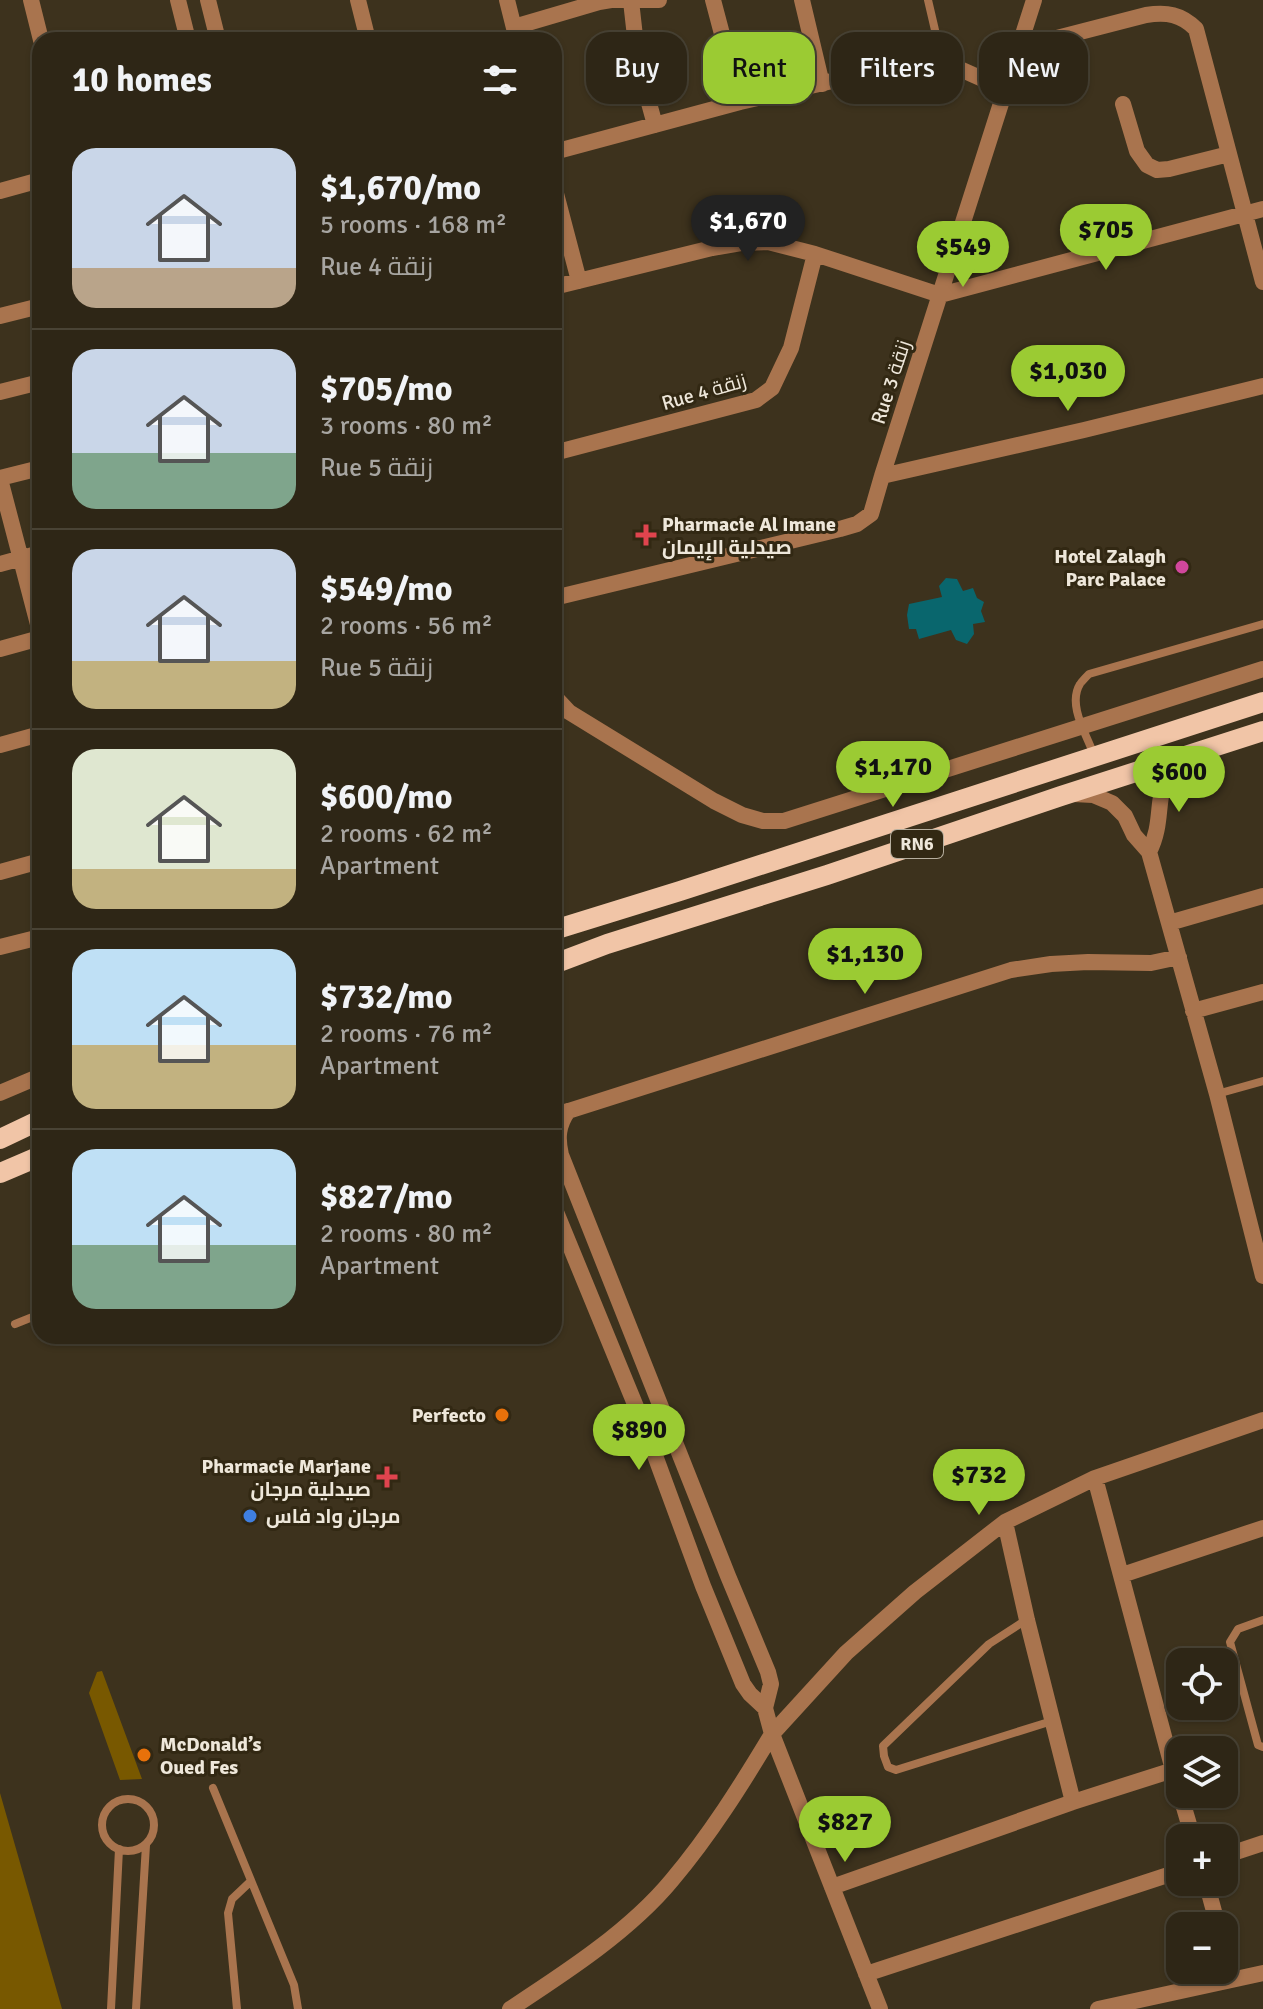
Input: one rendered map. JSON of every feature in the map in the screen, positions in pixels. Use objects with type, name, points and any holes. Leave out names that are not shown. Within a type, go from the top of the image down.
[{"type":"main road","name":"RN6","points":[[562,928],[1263,702]]},
{"type":"main road","name":"RN6","points":[[562,961],[1263,731]]},
{"type":"main road","points":[[0,1139],[32,1124]]},
{"type":"main road","points":[[0,1173],[32,1159]]},
{"type":"street","points":[[31,0],[39,32]]},
{"type":"street","points":[[178,0],[186,32]]},
{"type":"street","points":[[208,0],[216,32]]},
{"type":"street","points":[[358,0],[366,32]]},
{"type":"street","points":[[507,0],[515,32]]},
{"type":"street","points":[[520,32],[605,0],[659,0]]},
{"type":"street","points":[[713,0],[721,32]]},
{"type":"street","points":[[802,0],[822,84]]},
{"type":"street","name":"Rue 3 زنقة","points":[[1023,32],[1034,0]]},
{"type":"street","points":[[631,1],[638,63],[655,125]]},
{"type":"street","points":[[1080,32],[1178,8],[1196,29],[1263,282]]},
{"type":"street","points":[[815,86],[831,82]]},
{"type":"street","points":[[562,150],[733,104]]},
{"type":"street","name":"Rue 3 زنقة","points":[[562,596],[840,529],[857,524],[871,514],[1000,104]]},
{"type":"street","points":[[1123,104],[1137,151],[1147,165],[1157,170],[1229,154]]},
{"type":"street","points":[[0,191],[32,182]]},
{"type":"street","points":[[562,285],[741,243],[768,242],[940,295],[1263,209]]},
{"type":"street","points":[[562,216],[579,281]]},
{"type":"street","name":"Rue 4 زنقة","points":[[562,451],[756,400],[772,388],[791,348],[815,254]]},
{"type":"street","points":[[0,316],[32,308]]},
{"type":"street","points":[[0,392],[32,384]]},
{"type":"street","points":[[882,476],[1263,386]]},
{"type":"street","points":[[32,470],[0,479],[32,601]]},
{"type":"street","points":[[0,564],[32,555]]},
{"type":"street","points":[[0,649],[32,638]]},
{"type":"street","points":[[562,705],[569,712],[714,801],[763,821],[784,821],[1263,669]]},
{"type":"street","points":[[0,745],[32,736]]},
{"type":"street","points":[[1149,852],[1158,832],[1162,787],[1180,757]]},
{"type":"street","points":[[1061,796],[1082,793],[1112,803],[1125,816],[1134,835],[1149,852],[1217,1094],[1263,1276]]},
{"type":"street","points":[[0,872],[32,863]]},
{"type":"street","points":[[1169,923],[1263,896]]},
{"type":"street","points":[[0,947],[32,939]]},
{"type":"street","points":[[562,1113],[1011,970],[1088,962],[1151,963],[1179,957]]},
{"type":"street","points":[[1193,1011],[1263,992]]},
{"type":"street","points":[[0,1093],[32,1079]]},
{"type":"street","points":[[562,1158],[768,1672],[771,1684],[765,1708],[772,1734],[880,2009]]},
{"type":"street","points":[[562,1226],[646,1431],[743,1684],[765,1708]]},
{"type":"street","points":[[510,2009],[565,1973],[635,1918],[671,1882],[745,1778],[772,1734],[846,1653],[915,1592],[1005,1522],[1095,1478],[1263,1420]]},
{"type":"street","points":[[1095,1478],[1166,1743]]},
{"type":"street","points":[[1005,1522],[1073,1802]]},
{"type":"street","points":[[1122,1575],[1263,1528]]},
{"type":"street","points":[[832,1887],[1166,1772]]},
{"type":"street","points":[[1238,1851],[1263,1843]]},
{"type":"street","points":[[866,1974],[1166,1876]]},
{"type":"street","points":[[1238,1978],[1263,1973]]},
{"type":"street","points":[[1098,2009],[1210,1984]]},
{"type":"lane","points":[[928,0],[935,32]]},
{"type":"lane","points":[[1095,756],[1076,707],[1080,684],[1089,674],[1263,624]]},
{"type":"lane","points":[[1217,1094],[1263,1081]]},
{"type":"lane","points":[[15,1324],[32,1317]]},
{"type":"lane","points":[[1027,1620],[989,1644],[883,1746],[884,1756],[888,1767],[896,1770],[1052,1721]]},
{"type":"lane","points":[[1263,1620],[1238,1629],[1230,1642],[1258,1745],[1263,1747]]},
{"type":"lane","points":[[213,1788],[294,1985],[298,2009]]},
{"type":"lane","points":[[136,2009],[146,1845],[153,1834],[154,1821],[143,1803],[128,1799],[120,1800],[108,1809],[102,1824],[106,1839],[119,1849],[128,1851],[146,1845]]},
{"type":"lane","points":[[111,2009],[119,1849]]},
{"type":"lane","points":[[237,2009],[228,1913],[232,1899],[251,1881]]},
{"type":"shaded area","points":[[102,1671],[142,1779],[120,1780],[89,1693],[97,1672]]},
{"type":"shaded area","points":[[0,1793],[62,2009],[0,2009]]},
{"type":"water","points":[[946,578],[957,579],[963,591],[973,588],[977,598],[984,602],[981,611],[985,622],[973,624],[974,634],[967,644],[956,640],[951,630],[919,639],[916,629],[909,629],[909,604],[942,597],[939,586]]},
{"type":"place","name":"Pharmacie Al Imane صيدلية الإيمان","points":[[646,535]]},
{"type":"place","name":"Hotel Zalagh Parc Palace","points":[[1182,567]]},
{"type":"place","name":"Perfecto","points":[[502,1415]]},
{"type":"place","name":"Pharmacie Marjane صيدلية مرجان","points":[[387,1477]]},
{"type":"place","name":"مرجان واد فاس","points":[[250,1516]]},
{"type":"place","name":"McDonald’s Oued Fes","points":[[144,1755]]}]
